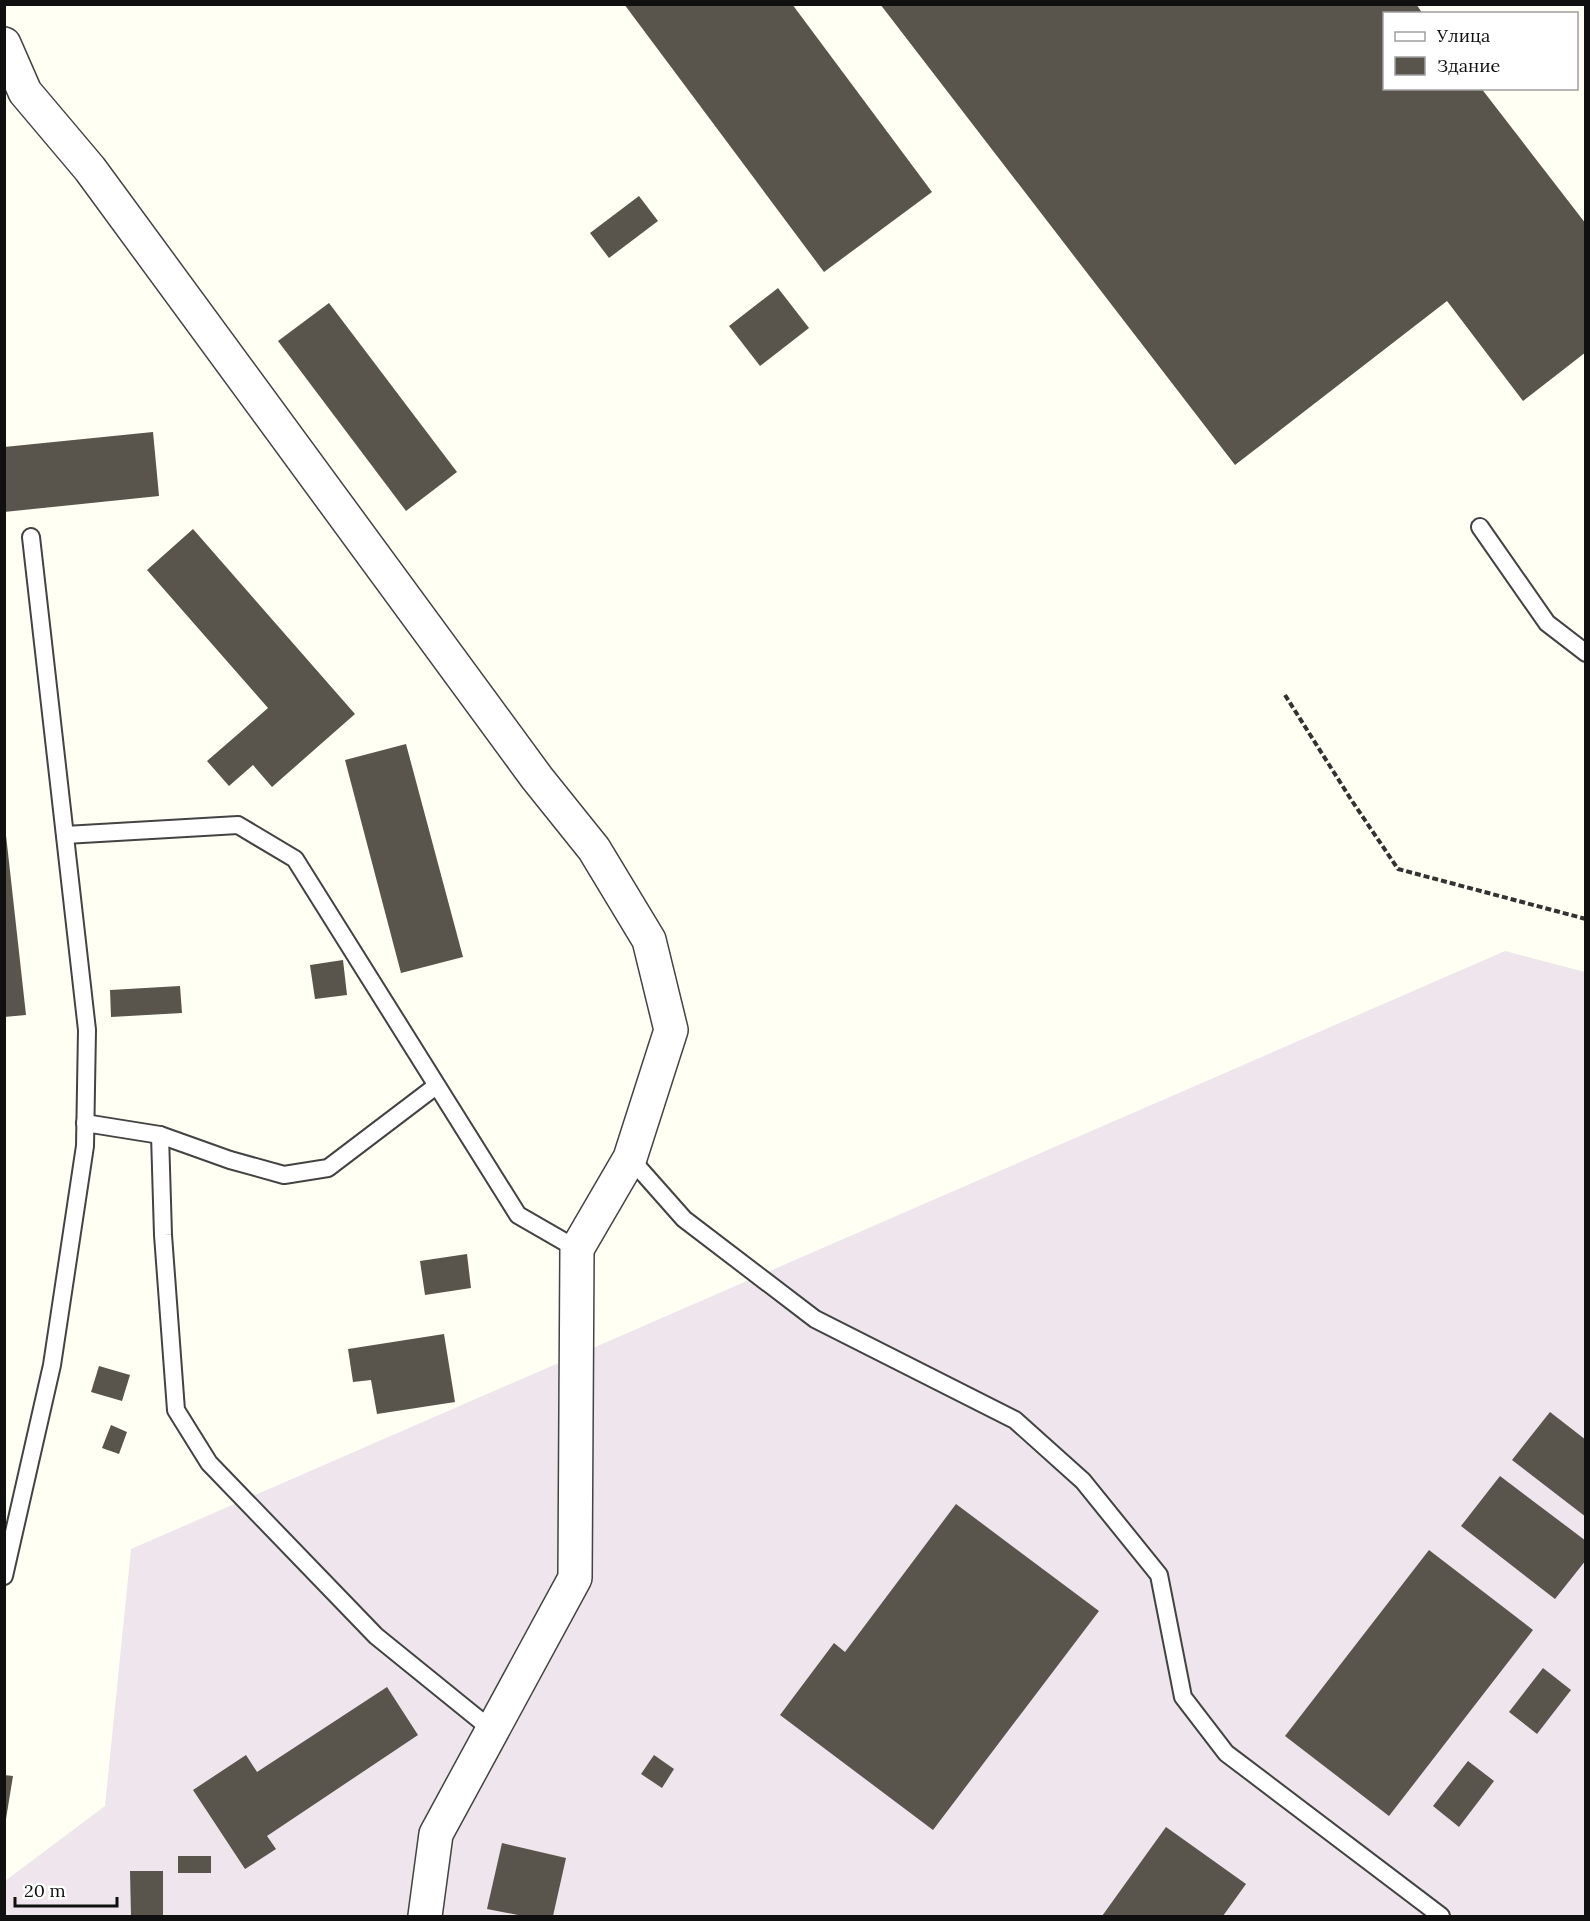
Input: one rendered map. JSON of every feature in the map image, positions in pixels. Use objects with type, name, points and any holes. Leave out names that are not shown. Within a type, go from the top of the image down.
[{"type":"street","points":[[4,44],[25,92],[90,169],[530,768],[594,849],[649,940],[671,1030],[630,1158],[577,1249],[576,1578],[436,1834],[425,1917]]},
{"type":"lane","points":[[1480,527],[1547,623],[1586,653]]},
{"type":"lane","points":[[4,1576],[52,1365],[85,1146],[87,1030],[31,537]]},
{"type":"lane","points":[[65,835],[238,825],[295,859],[518,1215],[577,1249]]},
{"type":"lane","points":[[85,1123],[160,1135],[230,1160],[284,1174],[328,1168],[436,1086]]},
{"type":"lane","points":[[160,1135],[163,1246],[176,1410],[209,1463],[376,1636],[492,1730]]},
{"type":"lane","points":[[630,1158],[684,1219],[815,1319],[1015,1420],[1083,1481],[1159,1575],[1183,1697],[1226,1753],[1441,1917]]},
{"type":"path","points":[[1286,695],[1352,801],[1398,868],[1586,919]]},
{"type":"shaded area","points":[[1505,951],[1585,972],[1585,1916],[5,1916],[5,1881],[105,1806],[131,1549]]},
{"type":"building","points":[[624,4],[792,4],[932,192],[824,272]]},
{"type":"building","points":[[880,4],[1416,4],[1422,12],[1383,12],[1383,90],[1483,90],[1586,224],[1586,352],[1523,401],[1447,301],[1235,465]]},
{"type":"building","points":[[639,196],[658,221],[609,258],[590,233]]},
{"type":"building","points":[[778,288],[809,328],[760,366],[729,326]]},
{"type":"building","points":[[329,303],[457,472],[406,511],[278,341]]},
{"type":"building","points":[[153,432],[159,496],[4,512],[4,447]]},
{"type":"building","points":[[193,529],[355,714],[272,787],[253,765],[229,786],[207,761],[268,708],[147,570]]},
{"type":"building","points":[[406,744],[463,957],[401,973],[345,760]]},
{"type":"building","points":[[6,835],[26,1015],[4,1017],[4,836]]},
{"type":"building","points":[[343,960],[347,995],[315,999],[310,965]]},
{"type":"building","points":[[180,986],[182,1013],[111,1017],[110,990]]},
{"type":"building","points":[[467,1254],[471,1288],[425,1295],[420,1261]]},
{"type":"building","points":[[444,1334],[455,1402],[377,1414],[371,1380],[353,1382],[348,1349]]},
{"type":"building","points":[[99,1366],[130,1375],[122,1401],[91,1392]]},
{"type":"building","points":[[1550,1412],[1586,1440],[1586,1517],[1512,1460]]},
{"type":"building","points":[[111,1425],[127,1432],[119,1454],[102,1448]]},
{"type":"building","points":[[1500,1476],[1586,1541],[1586,1560],[1555,1599],[1461,1526]]},
{"type":"building","points":[[956,1504],[1099,1611],[933,1830],[780,1715],[834,1643],[845,1652]]},
{"type":"building","points":[[1429,1550],[1533,1630],[1389,1816],[1285,1736]]},
{"type":"building","points":[[1543,1668],[1571,1690],[1537,1734],[1509,1712]]},
{"type":"building","points":[[387,1687],[418,1735],[267,1836],[276,1849],[245,1869],[193,1790],[246,1755],[257,1772]]},
{"type":"building","points":[[654,1755],[674,1769],[662,1788],[641,1774]]},
{"type":"building","points":[[1468,1761],[1494,1781],[1459,1827],[1433,1806]]},
{"type":"building","points":[[4,1775],[13,1776],[6,1819],[4,1819]]},
{"type":"building","points":[[1166,1827],[1246,1884],[1223,1916],[1102,1916]]},
{"type":"building","points":[[502,1843],[566,1858],[553,1916],[523,1916],[487,1909]]},
{"type":"building","points":[[178,1856],[211,1856],[211,1873],[178,1873]]},
{"type":"building","points":[[130,1871],[163,1871],[163,1916],[131,1916]]}]
